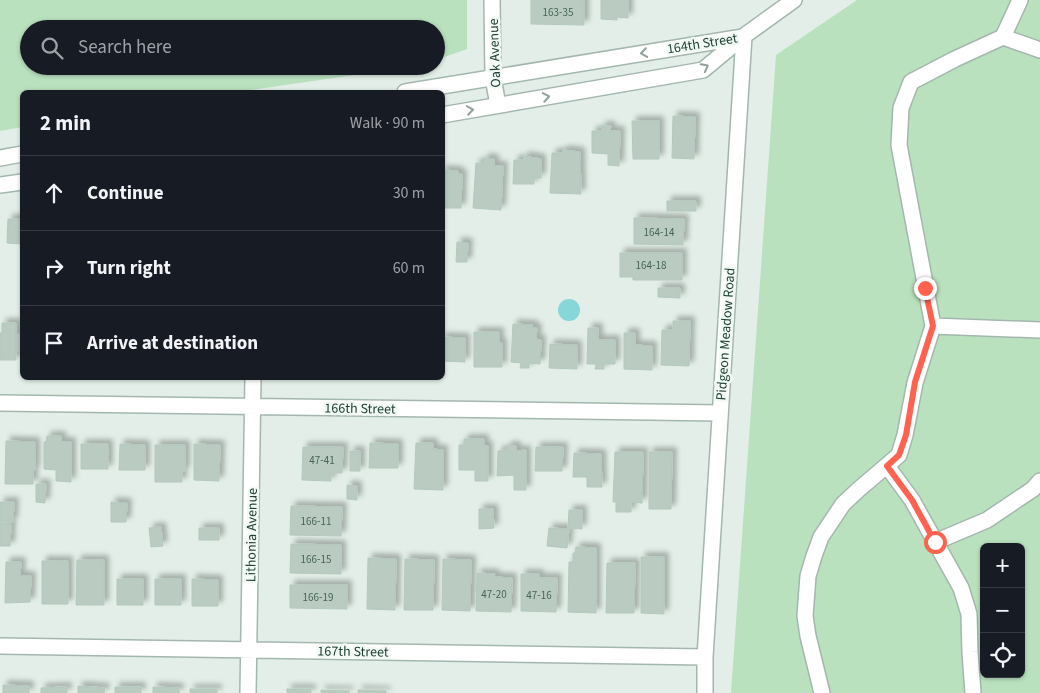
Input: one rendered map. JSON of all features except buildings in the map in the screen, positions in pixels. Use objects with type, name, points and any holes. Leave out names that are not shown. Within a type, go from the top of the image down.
[{"type":"street","name":"Oak Avenue","points":[[492,0],[493,78],[498,105]]},
{"type":"street","points":[[744,36],[794,0]]},
{"type":"street","points":[[822,693],[805,616],[810,569],[821,537],[843,504],[899,455],[906,435],[915,382],[933,326],[899,145],[901,108],[911,82],[1003,37],[1020,0]]},
{"type":"street","name":"164th Street","points":[[418,90],[744,36]]},
{"type":"street","name":"164th Street","points":[[445,114],[703,70],[744,36]]},
{"type":"street","name":"Pidgeon Meadow Road","points":[[705,693],[705,657],[744,36]]},
{"type":"street","points":[[1003,37],[1040,50]]},
{"type":"street","points":[[0,158],[20,154]]},
{"type":"street","points":[[0,185],[20,182]]},
{"type":"street","points":[[933,326],[1040,330]]},
{"type":"street","name":"Lithonia Avenue","points":[[248,693],[253,380]]},
{"type":"street","name":"166th Street","points":[[0,403],[720,413]]},
{"type":"street","points":[[887,466],[912,500],[961,588],[969,614],[974,693]]},
{"type":"street","points":[[935,542],[987,520],[1033,489],[1040,481]]},
{"type":"street","name":"167th Street","points":[[0,646],[705,657]]},
{"type":"green space","points":[[0,0],[467,0],[467,49],[445,57],[445,20],[20,20],[20,75],[354,75],[250,90],[20,90],[20,127],[0,131]]},
{"type":"green space","points":[[857,0],[1040,0],[1040,693],[731,693],[776,55]]},
{"type":"water","points":[[565,299],[573,299],[580,306],[580,314],[573,321],[565,321],[558,314],[558,306]]},
{"type":"route","points":[[925,288],[933,326],[915,382],[906,435],[899,455],[887,466],[912,500],[935,542]]}]
